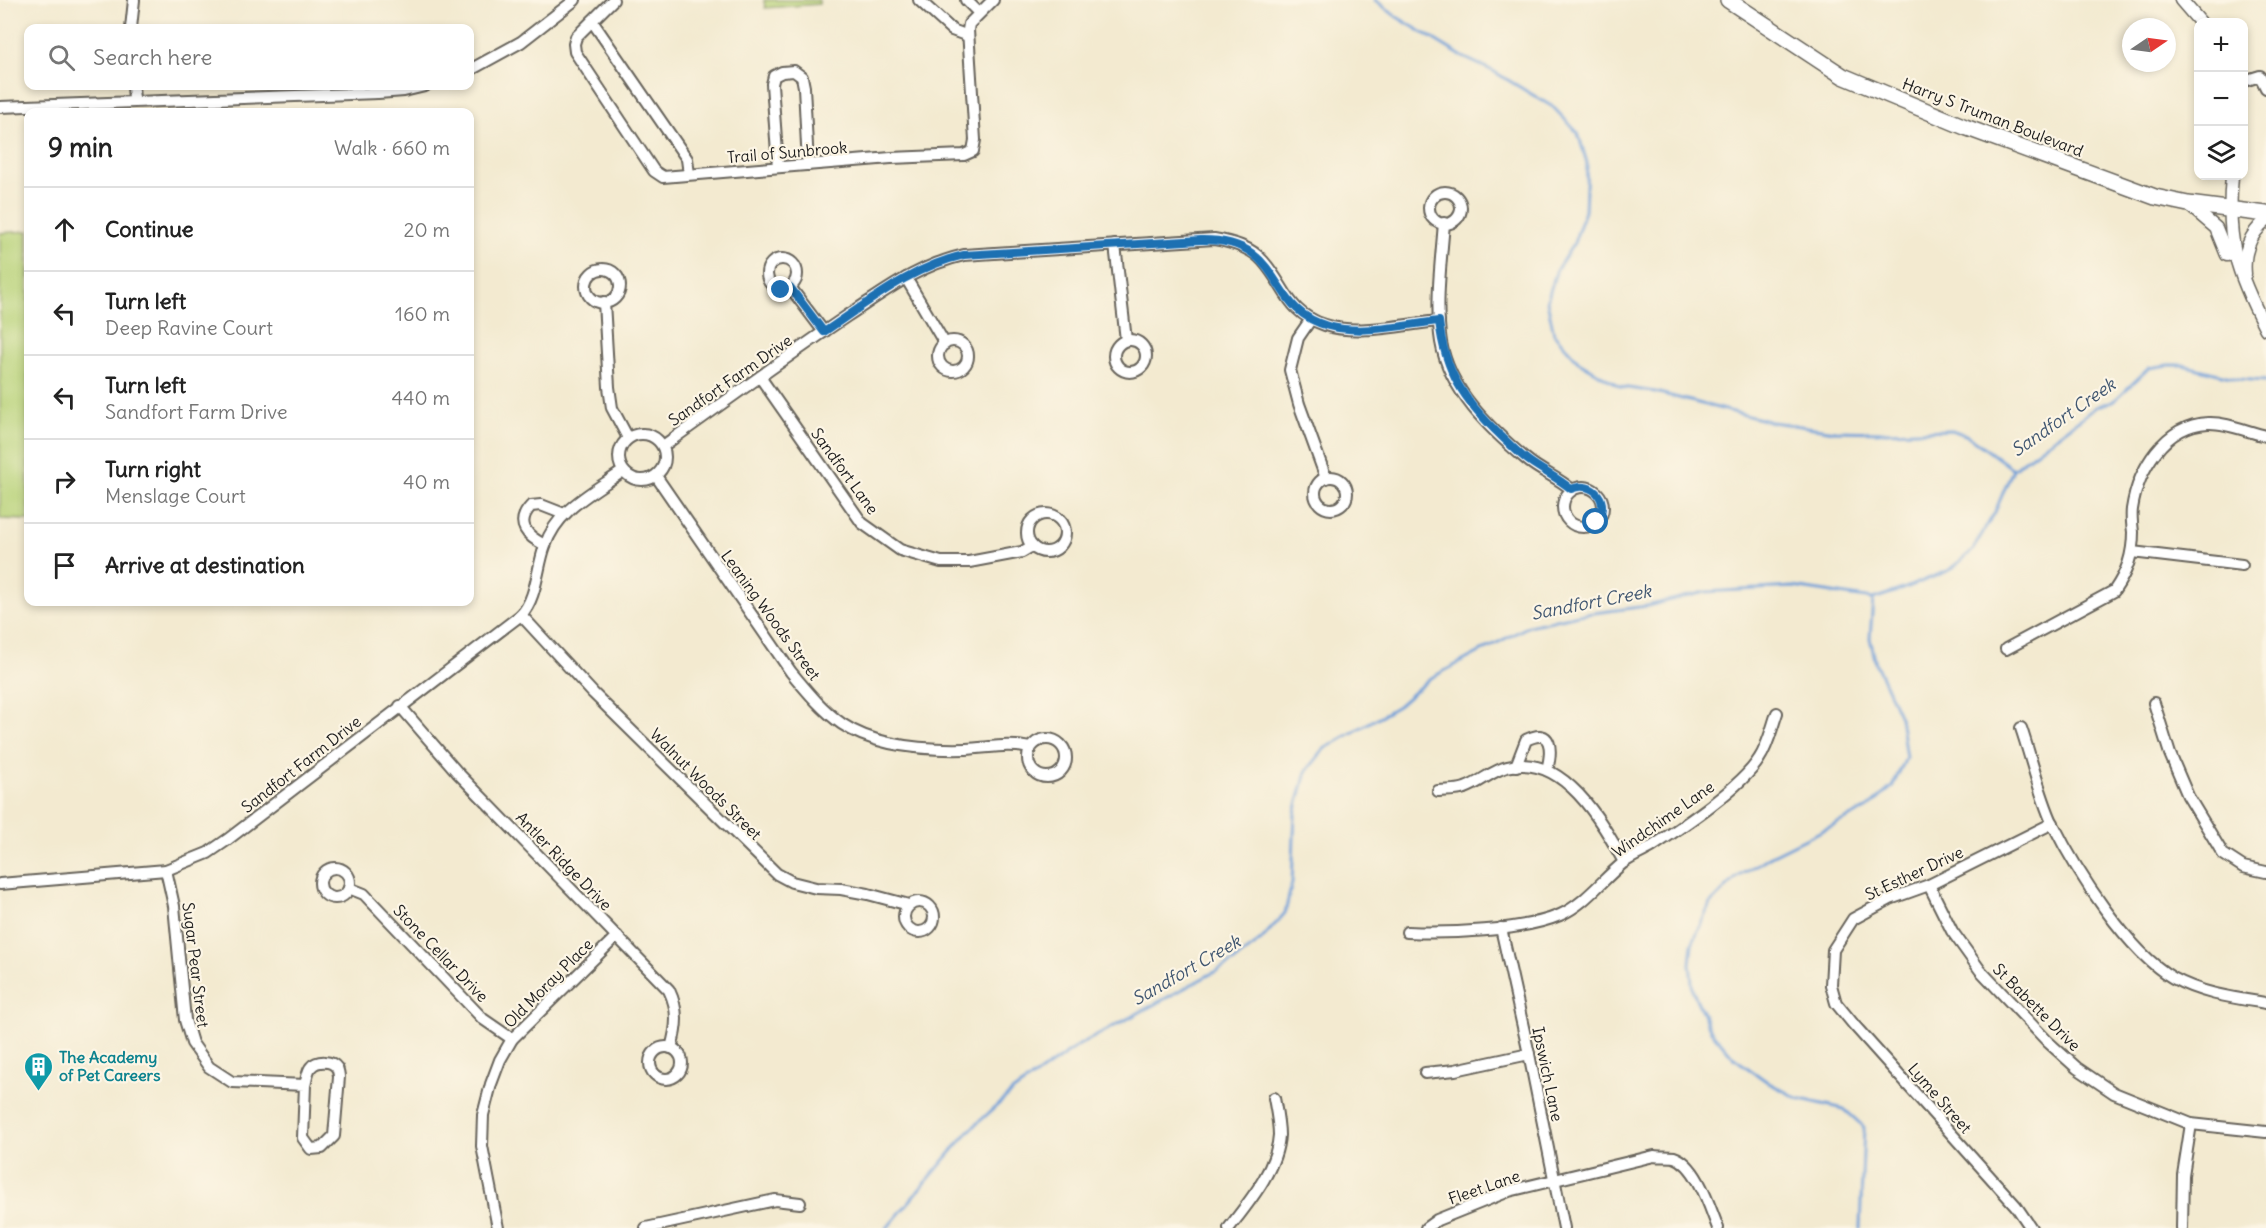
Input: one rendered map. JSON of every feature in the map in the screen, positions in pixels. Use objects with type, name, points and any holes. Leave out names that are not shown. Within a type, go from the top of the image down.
[{"type":"main road","name":"Harry S Truman Boulevard","points":[[1728,0],[1843,76],[2034,154],[2155,196],[2188,204],[2266,214]]},
{"type":"street","points":[[131,24],[134,0]]},
{"type":"street","points":[[474,68],[521,42],[575,0]]},
{"type":"street","name":"Trail of Sunbrook","points":[[613,0],[576,37],[575,52],[654,171],[663,177],[891,158],[964,155],[973,151],[975,140],[969,24],[993,0]]},
{"type":"street","points":[[919,0],[952,30],[968,36]]},
{"type":"street","points":[[966,0],[979,13]]},
{"type":"street","points":[[2181,0],[2197,18]]},
{"type":"street","points":[[592,21],[687,159],[689,174]]},
{"type":"street","points":[[778,167],[772,84],[774,76],[782,72],[794,71],[802,77],[804,87],[808,165]]},
{"type":"street","points":[[2248,80],[2263,75],[2266,88]]},
{"type":"street","points":[[133,90],[134,100]]},
{"type":"street","points":[[0,107],[408,90]]},
{"type":"street","points":[[2232,180],[2231,239],[2245,287]]},
{"type":"street","points":[[2188,204],[2216,228],[2231,266],[2245,287],[2266,328]]},
{"type":"street","points":[[2245,287],[2244,259],[2252,236],[2266,221]]},
{"type":"street","points":[[1444,223],[1439,321],[1442,345],[1450,371],[1462,393],[1478,413],[1527,460],[1571,489]]},
{"type":"street","name":"Sandfort Farm Drive","points":[[663,446],[824,332],[906,278],[939,260],[964,255],[1201,240],[1232,242],[1250,250],[1263,261],[1296,309],[1326,326],[1348,330],[1439,321]]},
{"type":"street","points":[[1115,245],[1126,340]]},
{"type":"street","points":[[906,278],[945,344]]},
{"type":"street","points":[[790,287],[824,332]]},
{"type":"street","points":[[604,302],[612,408],[628,438]]},
{"type":"street","points":[[1311,319],[1298,338],[1290,370],[1299,404],[1326,478]]},
{"type":"street","name":"Sandfort Lane","points":[[760,377],[862,523],[900,550],[941,562],[969,562],[1022,552],[1032,546]]},
{"type":"street","points":[[2006,649],[2114,591],[2125,576],[2132,552],[2132,510],[2137,492],[2152,454],[2167,440],[2183,429],[2207,423],[2226,425],[2244,432],[2266,436]]},
{"type":"street","points":[[647,434],[659,440],[663,446],[666,459],[656,476],[643,480],[635,479],[624,471],[619,458],[620,450],[628,438],[647,434]]},
{"type":"street","name":"Sandfort Farm Drive","points":[[0,884],[166,870],[208,853],[521,615],[532,593],[545,546],[556,524],[568,509],[624,471]]},
{"type":"street","name":"Leaning Woods Street","points":[[656,476],[791,672],[841,723],[866,737],[920,747],[967,749],[1012,744],[1030,748]]},
{"type":"street","points":[[545,546],[534,540],[526,531],[523,524],[525,512],[531,506],[541,505],[564,514]]},
{"type":"street","points":[[2132,552],[2242,565]]},
{"type":"street","name":"Walnut Woods Street","points":[[521,615],[593,693],[777,874],[792,882],[816,888],[859,892],[909,905]]},
{"type":"street","points":[[2154,703],[2170,754],[2188,796],[2223,854],[2243,867],[2266,872]]},
{"type":"street","name":"Antler Ridge Drive","points":[[400,706],[470,786],[669,990],[673,999],[677,1027],[670,1048]]},
{"type":"street","name":"Windchime Lane","points":[[1407,932],[1438,934],[1501,927],[1541,921],[1559,915],[1594,891],[1624,862],[1648,849],[1734,787],[1760,759],[1778,713]]},
{"type":"street","points":[[2021,728],[2053,823],[2090,887],[2125,935],[2145,957],[2172,977],[2197,989],[2266,1003]]},
{"type":"street","points":[[1516,766],[1526,740],[1536,735],[1543,736],[1550,747],[1547,770]]},
{"type":"street","points":[[1438,791],[1464,789],[1509,766],[1547,770],[1563,779],[1574,790],[1606,829],[1624,862]]},
{"type":"street","name":"St Esther Drive","points":[[1831,985],[1833,950],[1852,920],[1890,899],[1929,885],[2053,823]]},
{"type":"street","name":"Sugar Pear Street","points":[[166,870],[174,906],[185,1020],[192,1043],[209,1067],[232,1082],[305,1085]]},
{"type":"street","name":"St Babette Drive","points":[[1929,885],[1952,931],[1980,970],[2048,1042],[2078,1068],[2114,1093],[2191,1124],[2266,1132]]},
{"type":"street","name":"Stone Cellar Drive","points":[[349,888],[364,894],[483,1019],[512,1039]]},
{"type":"street","name":"Ipswich Lane","points":[[1501,927],[1564,1228]]},
{"type":"street","name":"Old Moray Place","points":[[498,1228],[482,1146],[483,1115],[500,1060],[512,1039],[617,936]]},
{"type":"street","name":"Lyme Street","points":[[1831,985],[1836,1003],[1854,1025],[2016,1206],[2031,1228]]},
{"type":"street","points":[[1425,1073],[1455,1070],[1529,1054]]},
{"type":"street","points":[[316,1063],[331,1063],[338,1068],[334,1136],[322,1148],[311,1149],[303,1138],[305,1085],[310,1068],[316,1063]]},
{"type":"street","points":[[1229,1228],[1246,1206],[1266,1173],[1274,1154],[1279,1134],[1274,1098]]},
{"type":"street","points":[[2182,1228],[2183,1175],[2191,1124]]},
{"type":"street","name":"Fleet Lane","points":[[1426,1228],[1437,1220],[1509,1191],[1654,1156],[1674,1157],[1694,1174],[1718,1228]]},
{"type":"street","points":[[646,1228],[776,1200],[800,1203]]},
{"type":"green space","points":[[764,0],[819,0],[819,4],[765,8]]},
{"type":"green space","points":[[24,231],[24,520],[0,519],[0,233]]},
{"type":"waterway","points":[[1375,0],[1397,17],[1463,57],[1493,71],[1553,107],[1578,133],[1587,163],[1585,211],[1574,243],[1557,269],[1547,301],[1554,334],[1579,362],[1621,387],[1655,392],[1772,422],[1835,431],[1952,430],[1968,436],[2013,469]]},
{"type":"waterway","name":"Sandfort Creek","points":[[887,1228],[969,1131],[1012,1092],[1079,1045],[1233,962],[1261,940],[1285,913],[1292,883],[1295,813],[1306,772],[1324,749],[1398,706],[1429,679],[1529,626],[1578,615],[1647,606],[1705,592],[1793,587],[1873,599],[1903,589],[1950,570],[1972,551],[1995,512],[2013,469],[2096,407],[2115,400],[2149,368],[2183,365],[2238,379],[2266,381]]},
{"type":"waterway","points":[[1860,1228],[1864,1127],[1844,1109],[1797,1098],[1769,1083],[1734,1058],[1711,1031],[1693,992],[1690,964],[1692,944],[1710,904],[1737,877],[1769,857],[1868,808],[1892,787],[1906,758],[1900,717],[1876,664],[1870,638],[1873,599]]},
{"type":"place","name":"The Academy of Pet Careers","points":[[38,1092]]},
{"type":"route","points":[[781,290],[790,287],[824,332],[918,270],[939,260],[995,252],[1214,239],[1232,242],[1250,250],[1263,261],[1296,309],[1326,326],[1348,330],[1439,321],[1442,345],[1450,371],[1462,393],[1478,413],[1527,460],[1571,489],[1584,486],[1597,492],[1601,497],[1603,510],[1596,522]]}]
